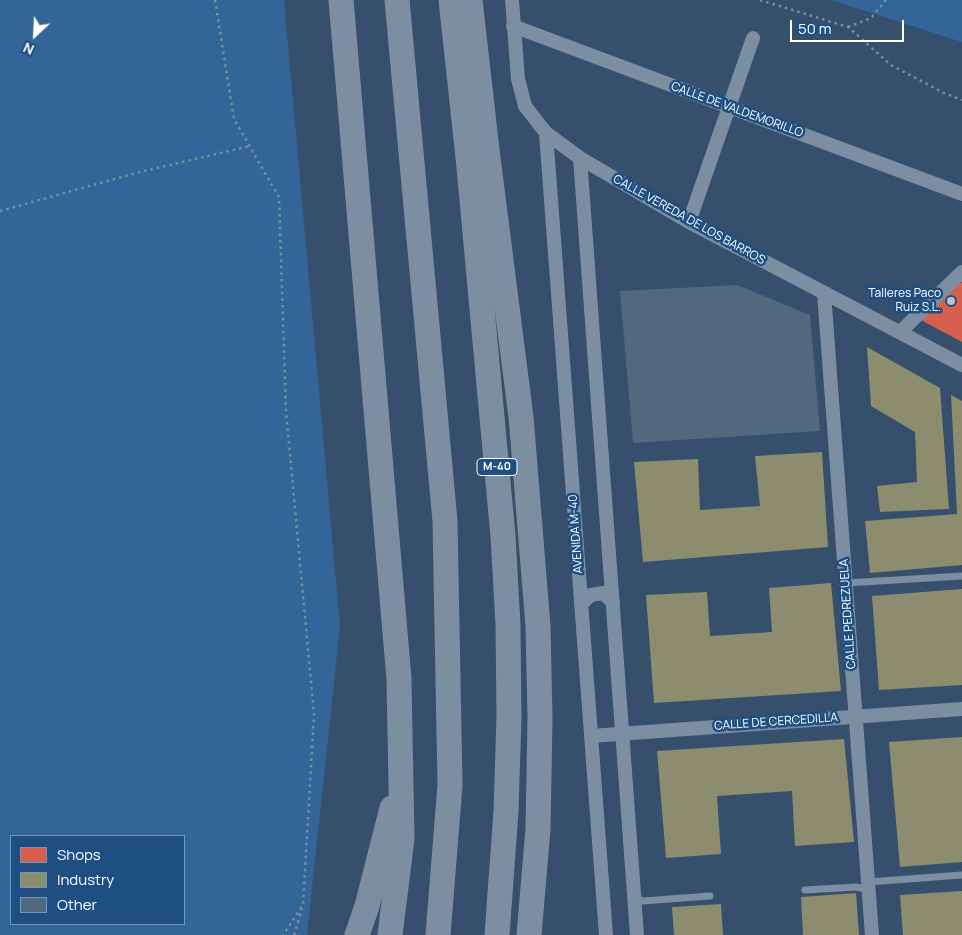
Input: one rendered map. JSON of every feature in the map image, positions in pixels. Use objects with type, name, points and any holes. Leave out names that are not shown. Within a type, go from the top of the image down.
[{"type":"highway","points":[[341,0],[399,679],[402,839],[390,935]]},
{"type":"highway","points":[[397,0],[445,521],[450,784],[438,935]]},
{"type":"highway","name":"M-40","points":[[451,0],[503,526],[508,625],[510,717],[506,811],[497,935]]},
{"type":"highway","points":[[470,0],[521,417],[538,626],[540,719],[538,829],[529,934]]},
{"type":"highway","points":[[357,935],[367,906],[400,777]]},
{"type":"street","name":"CALLE VEREDA DE LOS BARROS","points":[[512,0],[518,79],[525,106],[546,133],[580,158],[689,222],[962,365]]},
{"type":"street","name":"CALLE DE VALDEMORILLO","points":[[513,26],[962,194]]},
{"type":"street","points":[[689,222],[753,38]]},
{"type":"street","name":"AVENIDA M-40","points":[[546,133],[606,935]]},
{"type":"street","points":[[580,158],[638,935]]},
{"type":"street","points":[[900,332],[962,272]]},
{"type":"street","name":"CALLE PEDREZUELA","points":[[824,293],[872,935]]},
{"type":"street","points":[[581,604],[591,595],[603,593],[613,602]]},
{"type":"street","name":"CALLE DE CERCEDILLA","points":[[591,736],[962,709]]},
{"type":"lane","points":[[846,583],[962,576]]},
{"type":"lane","points":[[805,890],[869,888],[962,875]]},
{"type":"lane","points":[[635,898],[642,901],[710,896]]},
{"type":"path","points":[[215,0],[234,119],[279,198],[286,411],[314,714],[304,905],[294,935]]},
{"type":"path","points":[[760,0],[848,27],[891,65],[944,93],[962,100]]},
{"type":"path","points":[[848,27],[871,18],[886,0]]},
{"type":"path","points":[[0,210],[136,172],[250,146]]},
{"type":"path","points":[[283,935],[304,905]]},
{"type":"shaded area","points":[[0,0],[284,0],[340,626],[307,935],[0,935]]},
{"type":"shaded area","points":[[831,0],[962,0],[962,42]]},
{"type":"building: Shops","name":"Talleres Paco Ruiz S.L.","points":[[959,282],[962,283],[962,342],[921,320]]},
{"type":"building: Industry","points":[[867,347],[940,388],[949,509],[880,512],[877,486],[917,482],[915,432],[871,406]]},
{"type":"building: Industry","points":[[951,395],[962,401],[962,565],[870,573],[865,521],[957,514]]},
{"type":"building: Industry","points":[[822,452],[828,547],[643,562],[634,462],[698,459],[700,510],[760,506],[755,456]]},
{"type":"building: Industry","points":[[831,583],[841,691],[654,703],[646,595],[707,592],[710,636],[772,632],[769,588]]},
{"type":"building: Industry","points":[[962,589],[962,685],[879,690],[872,596]]},
{"type":"building: Industry","points":[[962,737],[962,862],[900,867],[889,742]]},
{"type":"building: Industry","points":[[844,739],[854,842],[795,846],[792,791],[717,796],[721,854],[666,858],[657,751]]},
{"type":"building: Industry","points":[[962,891],[962,935],[903,935],[900,895]]},
{"type":"building: Industry","points":[[856,893],[859,935],[803,935],[801,897]]},
{"type":"building: Industry","points":[[721,904],[723,935],[674,935],[672,907]]},
{"type":"building: Other","points":[[737,285],[810,315],[820,431],[633,443],[620,291]]},
{"type":"place","name":"Talleres Paco Ruiz S.L.","points":[[951,301]]}]
